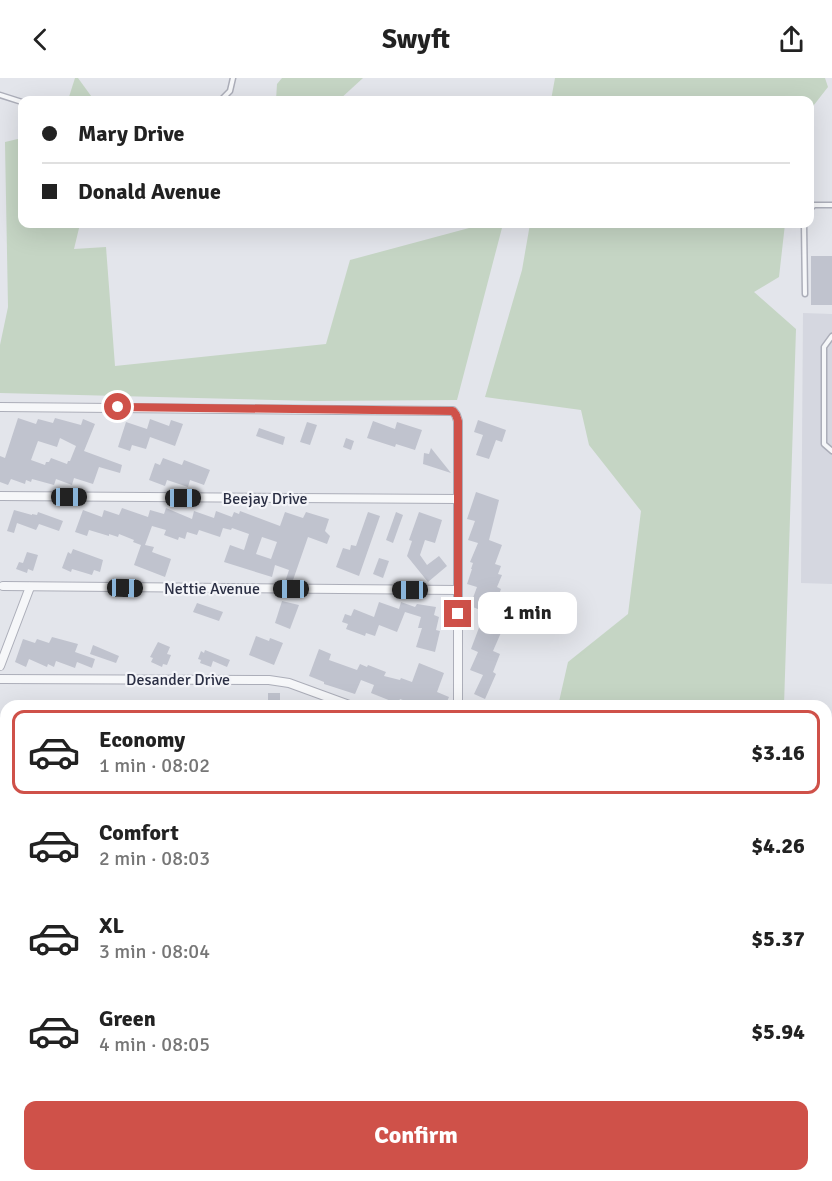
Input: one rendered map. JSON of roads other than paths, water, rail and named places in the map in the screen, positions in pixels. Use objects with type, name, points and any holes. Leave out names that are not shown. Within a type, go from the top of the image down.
[{"type":"street","points":[[0,407],[453,411],[456,415],[458,700]]},
{"type":"street","name":"Beejay Drive","points":[[0,496],[457,499]]},
{"type":"street","name":"Nettie Avenue","points":[[3,586],[458,590]]},
{"type":"street","points":[[0,666],[30,587]]},
{"type":"street","name":"Desander Drive","points":[[0,679],[269,680],[289,683],[336,700]]},
{"type":"lane","points":[[225,96],[230,91],[233,78]]},
{"type":"lane","points":[[0,95],[18,101]]},
{"type":"lane","points":[[814,205],[832,205]]},
{"type":"lane","points":[[804,228],[805,294]]},
{"type":"lane","points":[[832,336],[824,347],[824,444],[832,451]]}]
